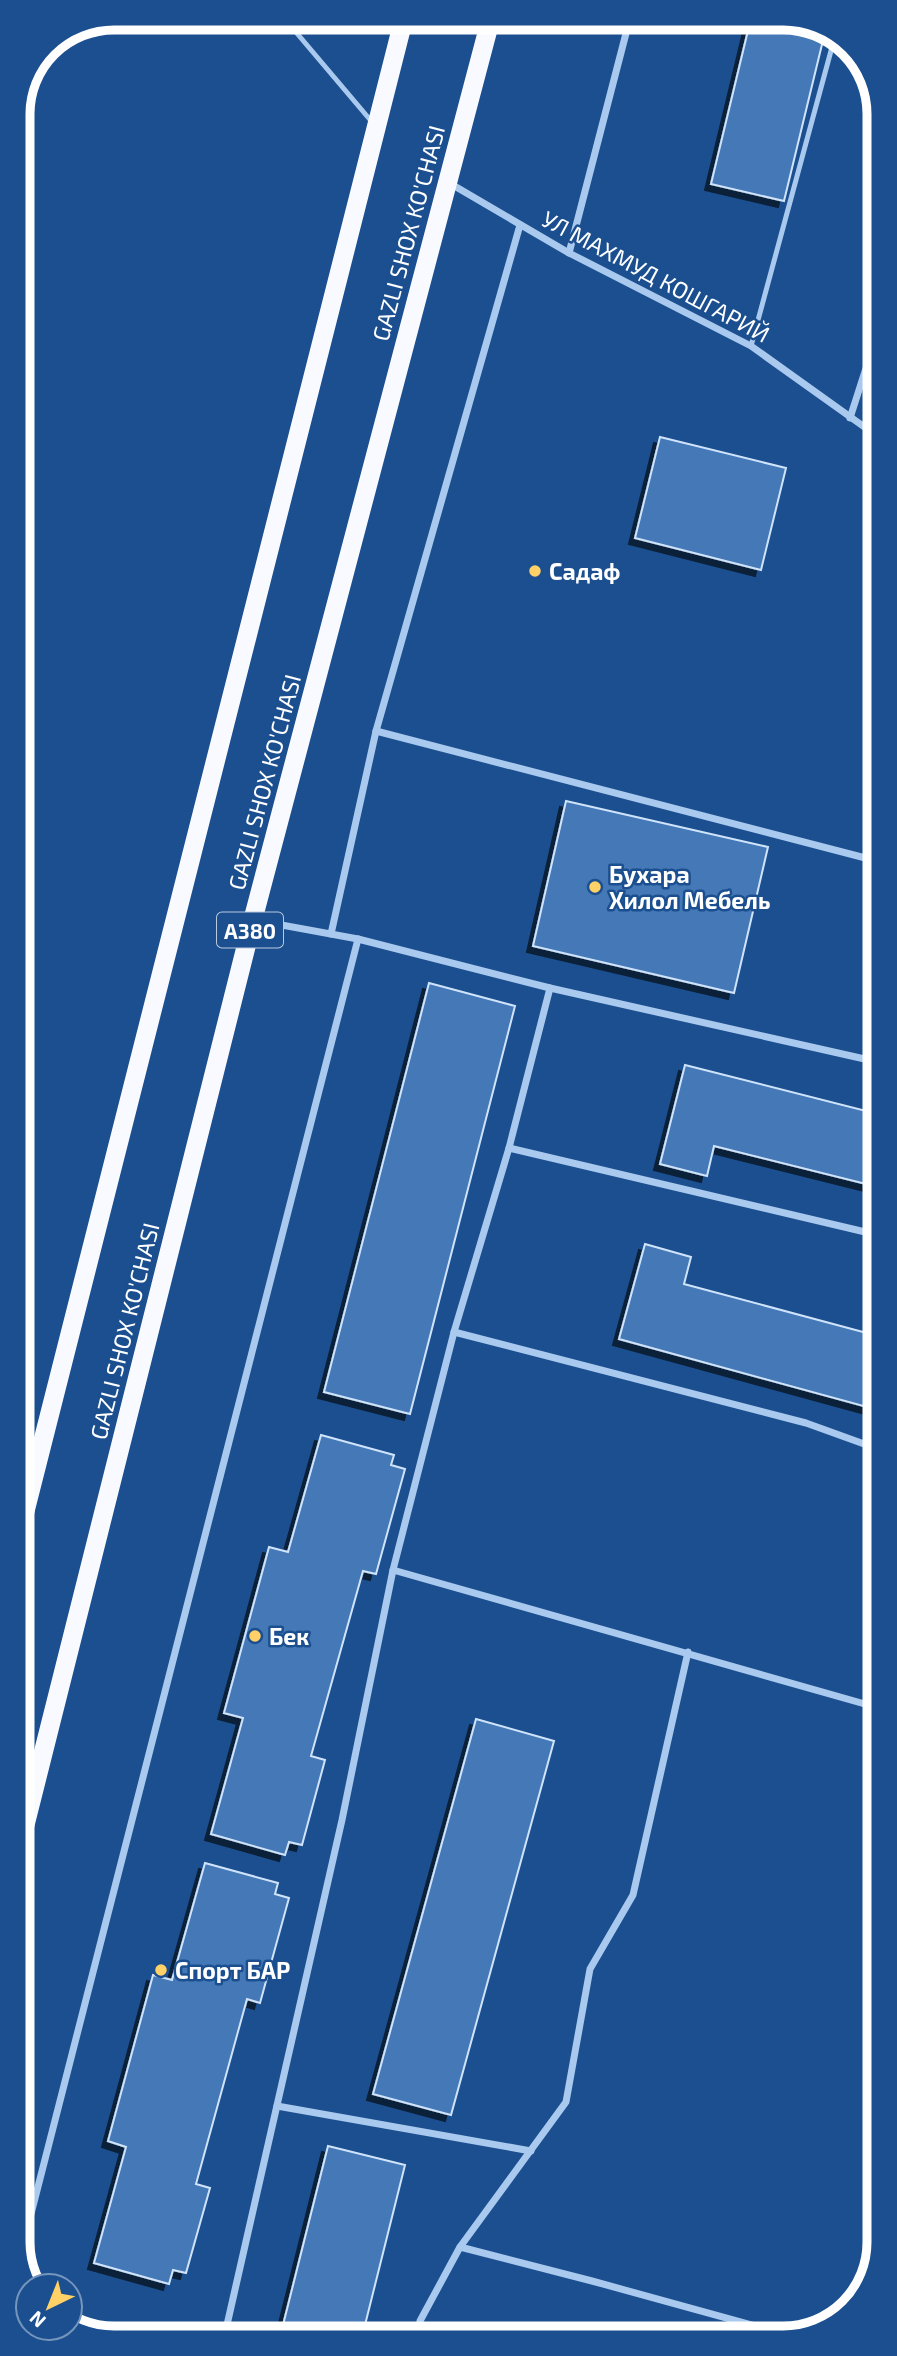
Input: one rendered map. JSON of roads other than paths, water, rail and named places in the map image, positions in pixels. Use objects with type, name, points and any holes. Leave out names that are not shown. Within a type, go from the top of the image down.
[{"type":"highway","points":[[30,1492],[401,30]]},
{"type":"highway","name":"GAZLI SHOX KO'CHASI","points":[[30,1805],[253,919],[488,30]]},
{"type":"street","points":[[569,253],[627,30]]},
{"type":"street","name":"УЛ МАХМУД КОШГАРИЙ","points":[[447,182],[569,253],[751,346],[867,429]]},
{"type":"street","points":[[331,934],[376,731],[520,225]]},
{"type":"street","points":[[850,418],[867,365]]},
{"type":"street","points":[[376,731],[867,857]]},
{"type":"street","points":[[253,919],[358,939],[550,988],[867,1060]]},
{"type":"street","points":[[30,2218],[358,939]]},
{"type":"street","points":[[227,2326],[342,1820],[393,1570],[454,1332],[509,1148],[550,988]]},
{"type":"street","points":[[509,1148],[867,1232]]},
{"type":"street","points":[[454,1332],[806,1423],[867,1445]]},
{"type":"street","points":[[393,1570],[867,1704]]},
{"type":"street","points":[[419,2326],[460,2248],[566,2102],[590,1969],[633,1895],[688,1652]]},
{"type":"street","points":[[277,2106],[531,2151]]},
{"type":"street","points":[[460,2248],[755,2326]]},
{"type":"lane","points":[[294,30],[376,127]]},
{"type":"lane","points":[[751,346],[832,46]]},
{"type":"place","name":"Садаф","points":[[535,571]]},
{"type":"place","name":"Бухара Хилол Мебель","points":[[595,887]]},
{"type":"place","name":"Бек","points":[[255,1636]]},
{"type":"place","name":"Спорт БАР","points":[[161,1970]]}]
